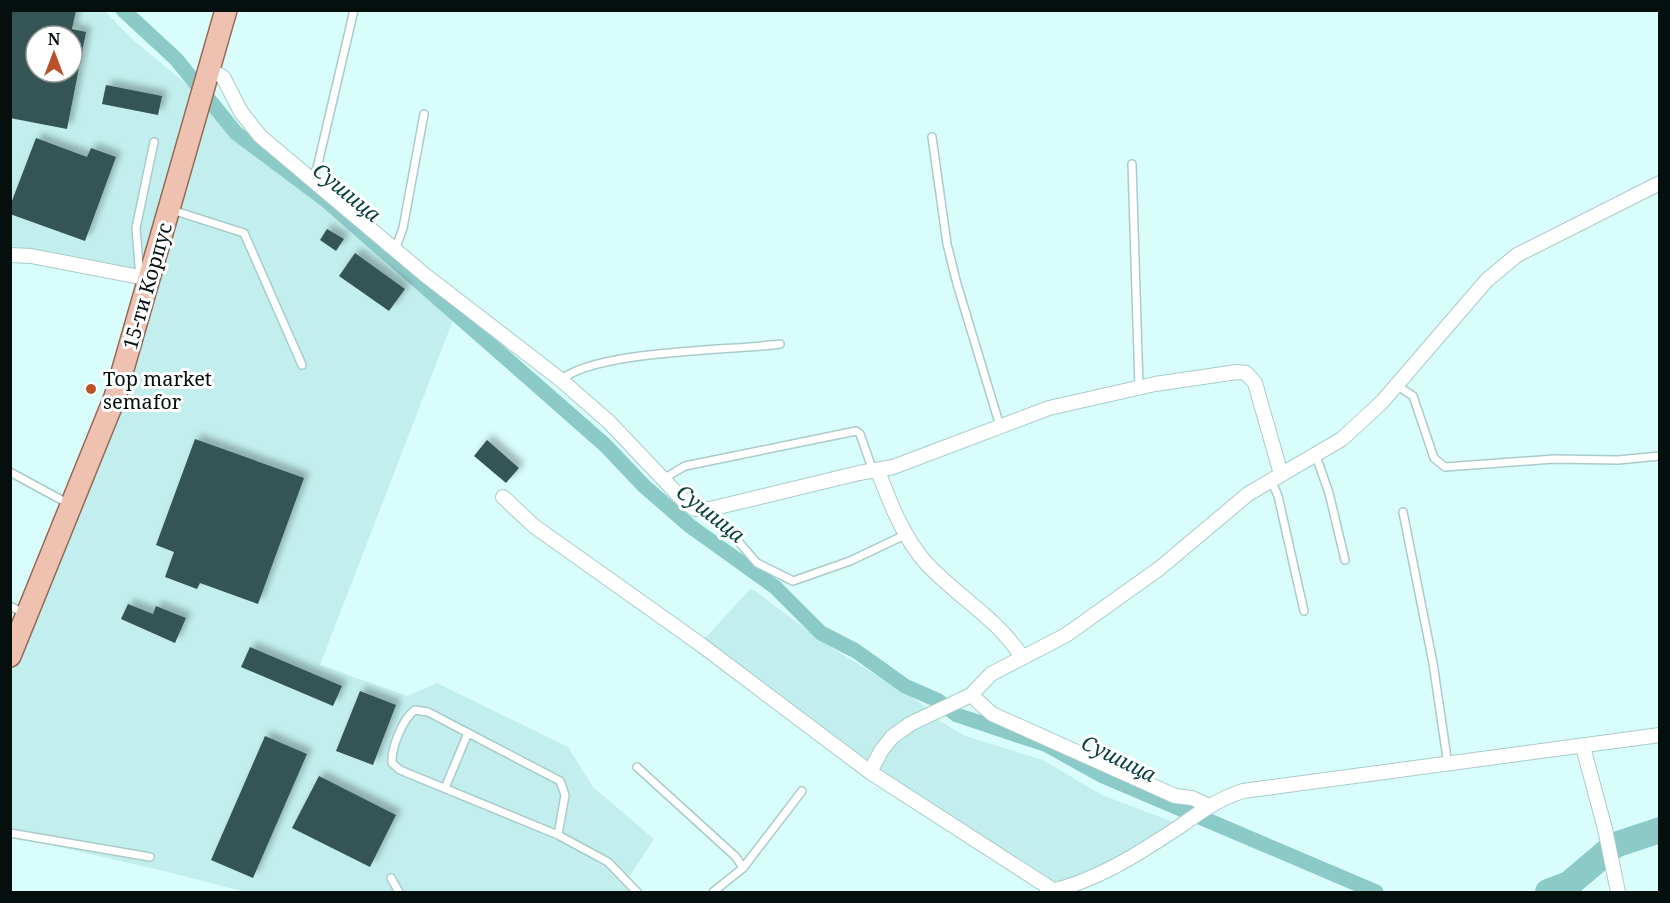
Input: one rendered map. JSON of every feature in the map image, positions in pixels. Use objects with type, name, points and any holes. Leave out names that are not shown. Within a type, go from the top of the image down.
[{"type":"main road","name":"15-ти Корпус","points":[[10,656],[19,611],[71,505],[115,397],[145,278],[169,209],[226,10]]},
{"type":"street","points":[[208,74],[223,77],[242,112],[260,135],[395,250],[561,380],[609,422],[689,506],[701,510],[710,509],[875,471],[1049,408],[1139,387],[1246,372],[1255,383],[1261,398],[1276,477]]},
{"type":"street","points":[[870,772],[881,751],[892,737],[924,715],[971,695],[990,674],[1066,635],[1108,608],[1160,568],[1228,508],[1342,439],[1396,385],[1487,280],[1517,255],[1659,183]]},
{"type":"street","points":[[10,255],[31,256],[145,278]]},
{"type":"street","points":[[875,471],[907,534],[925,562],[995,623],[1022,657]]},
{"type":"street","points":[[503,497],[534,526],[700,644],[870,772],[1052,892],[1088,880],[1138,853],[1207,805],[1243,791],[1659,735]]},
{"type":"street","points":[[971,695],[992,714],[1175,796],[1192,798],[1207,805]]},
{"type":"street","points":[[1583,747],[1605,829],[1618,892]]},
{"type":"lane","points":[[312,177],[317,168],[354,10]]},
{"type":"lane","points":[[395,250],[404,228],[424,114]]},
{"type":"lane","points":[[932,137],[952,267],[1000,426]]},
{"type":"lane","points":[[145,278],[136,228],[154,142]]},
{"type":"lane","points":[[1132,164],[1139,387]]},
{"type":"lane","points":[[169,209],[244,233],[302,365]]},
{"type":"lane","points":[[561,380],[569,373],[593,364],[648,355],[780,345]]},
{"type":"lane","points":[[1396,385],[1413,396],[1434,458],[1445,467],[1554,459],[1618,460],[1659,456]]},
{"type":"lane","points":[[663,479],[685,466],[856,431],[860,434],[875,471]]},
{"type":"lane","points":[[1316,456],[1335,514],[1345,560]]},
{"type":"lane","points":[[10,472],[71,505]]},
{"type":"lane","points":[[1276,477],[1278,496],[1304,611]]},
{"type":"lane","points":[[710,509],[757,563],[793,582],[850,561],[907,534]]},
{"type":"lane","points":[[1403,512],[1433,663],[1448,765]]},
{"type":"lane","points":[[558,836],[565,795],[560,781],[428,712],[415,710],[408,715],[392,755],[392,763],[400,770],[558,836],[608,862],[637,892]]},
{"type":"lane","points":[[445,788],[468,733]]},
{"type":"lane","points":[[637,767],[736,857],[743,868]]},
{"type":"lane","points":[[713,892],[743,868],[802,791]]},
{"type":"lane","points":[[10,833],[150,857]]},
{"type":"lane","points":[[391,878],[399,892]]},
{"type":"shaded area","points":[[11,11],[105,11],[133,40],[201,96],[236,133],[455,315],[320,665],[407,696],[437,683],[568,747],[593,787],[654,839],[627,880],[639,892],[245,892],[11,836],[10,645],[150,279],[11,255]]},
{"type":"shaded area","points":[[751,588],[826,644],[919,702],[940,721],[965,736],[1043,760],[1102,795],[1181,825],[1054,891],[700,644]]},
{"type":"building","points":[[10,10],[76,10],[73,24],[24,24],[24,84],[76,84],[67,129],[10,118]]},
{"type":"building","points":[[106,85],[162,96],[158,115],[102,104]]},
{"type":"building","points":[[36,138],[87,157],[91,148],[116,157],[85,241],[10,214],[10,206]]},
{"type":"building","points":[[327,229],[344,239],[336,251],[320,240]]},
{"type":"building","points":[[355,253],[405,289],[389,311],[339,276]]},
{"type":"building","points":[[195,439],[304,478],[258,604],[200,583],[197,589],[165,577],[174,552],[156,545]]},
{"type":"building","points":[[487,440],[519,468],[506,483],[474,456]]},
{"type":"building","points":[[128,604],[153,614],[156,606],[186,618],[175,643],[121,619]]},
{"type":"building","points":[[250,647],[342,686],[333,706],[241,667]]},
{"type":"building","points":[[360,691],[396,705],[373,765],[336,751]]},
{"type":"building","points":[[265,736],[307,754],[253,878],[211,860]]},
{"type":"building","points":[[319,776],[396,815],[370,867],[292,828]]},
{"type":"waterway","name":"Сушица","points":[[123,10],[176,59],[236,133],[327,201],[605,445],[644,486],[690,526],[775,587],[821,633],[856,651],[905,686],[937,700],[957,715],[1047,745],[1101,775],[1376,892]]},
{"type":"waterway","points":[[1548,892],[1569,884],[1615,845],[1660,830]]},
{"type":"place","name":"Top market semafor","points":[[91,389]]}]
